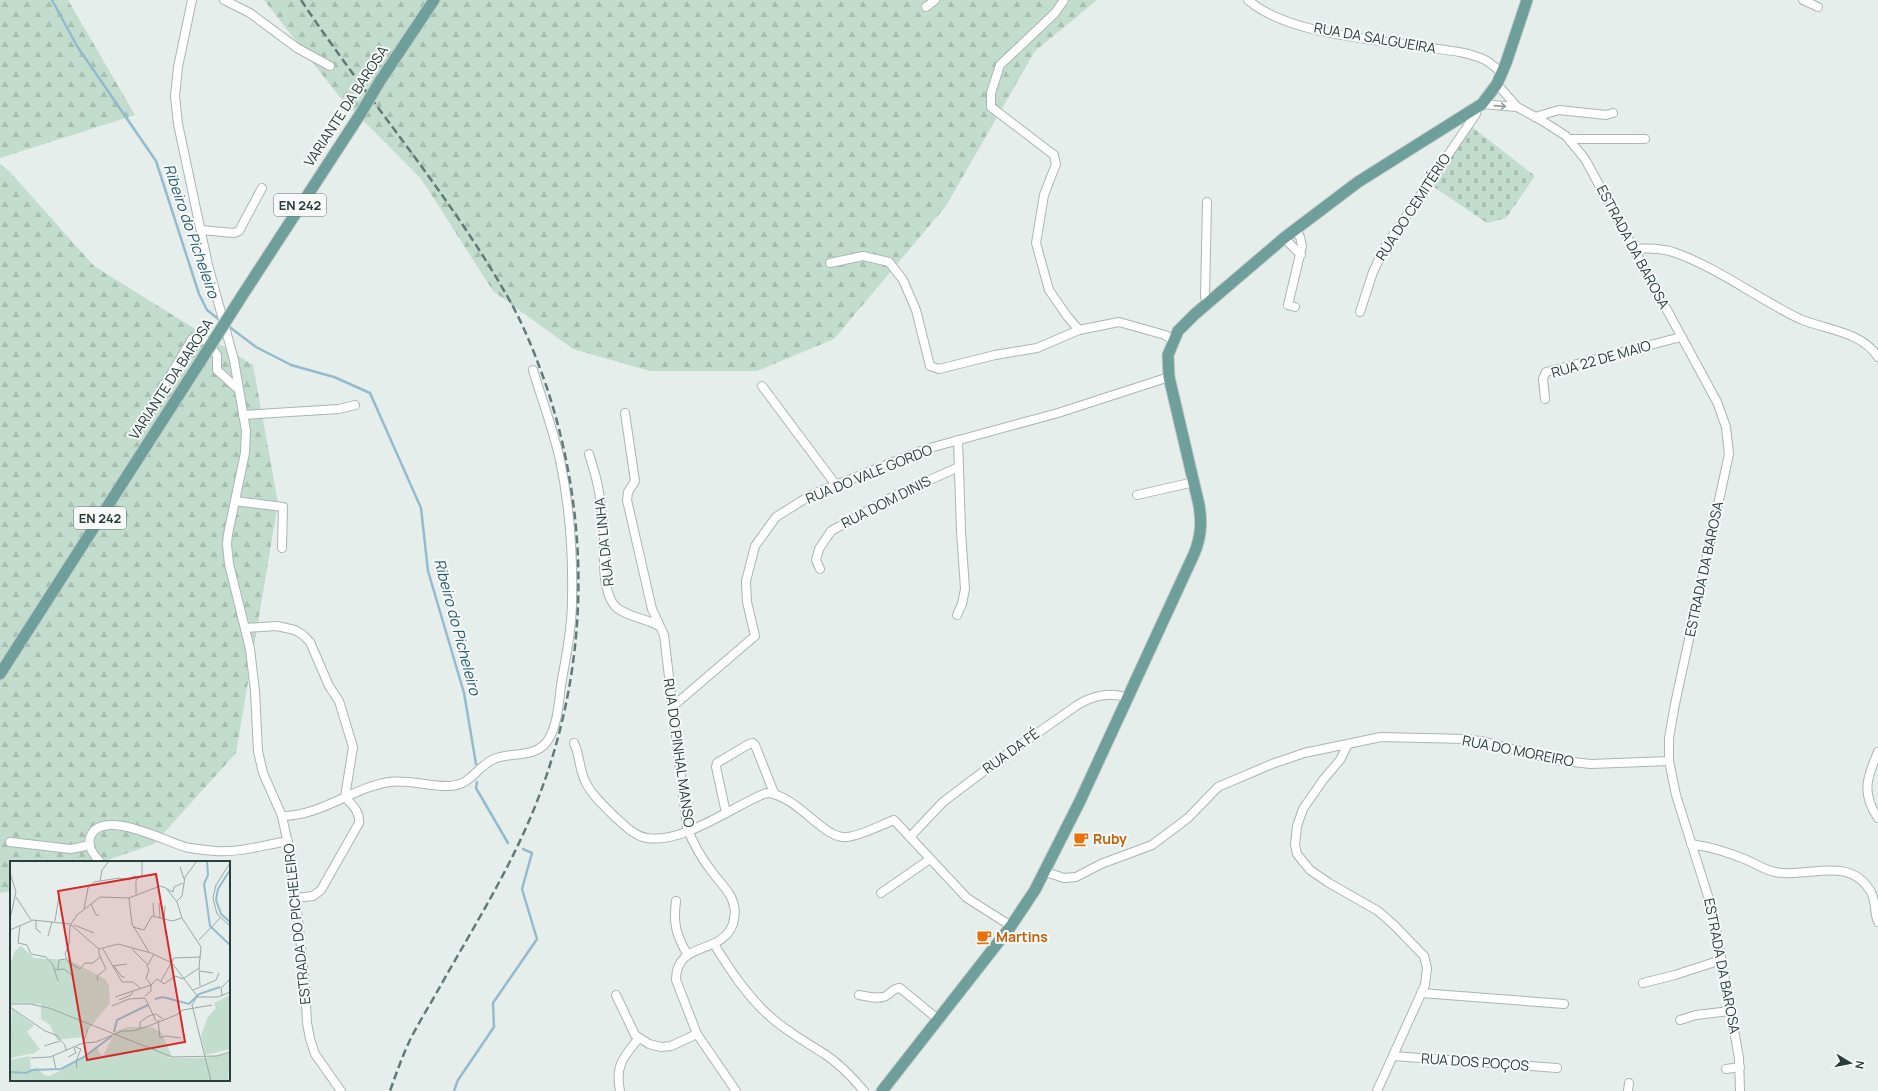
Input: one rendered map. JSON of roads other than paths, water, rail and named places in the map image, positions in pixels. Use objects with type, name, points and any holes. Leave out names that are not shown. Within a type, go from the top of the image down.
[{"type":"main road","name":"VARIANTE DA BAROSA","points":[[0,674],[361,113],[380,81],[434,0]]},
{"type":"main road","points":[[882,1091],[1011,926],[1046,872],[1198,545],[1201,526],[1199,505],[1169,377],[1168,355],[1173,340],[1183,325],[1284,238],[1358,182],[1480,106],[1497,84],[1502,73],[1527,0]]},
{"type":"street","name":"ESTRADA DO PICHELEIRO","points":[[192,0],[178,68],[176,96],[178,124],[208,265],[234,360],[246,431],[245,453],[227,544],[229,564],[250,649],[255,691],[258,751],[263,773],[282,816],[292,862],[305,985],[307,1023],[310,1039],[316,1054],[341,1091]]},
{"type":"street","points":[[224,0],[250,13],[296,48],[330,66]]},
{"type":"street","points":[[926,7],[935,0]]},
{"type":"street","points":[[1064,0],[1055,13],[1000,65],[991,93],[992,106],[1054,155],[1056,164],[1044,196],[1036,243],[1049,290],[1079,330]]},
{"type":"street","name":"RUA DA SALGUEIRA","points":[[1248,0],[1254,5],[1280,18],[1310,28],[1338,34],[1464,53],[1486,60],[1502,73]]},
{"type":"street","points":[[1803,0],[1818,7]]},
{"type":"street","name":"ESTRADA DA BAROSA","points":[[1497,84],[1517,107],[1535,116],[1570,139],[1585,159],[1721,410],[1726,427],[1729,450],[1675,704],[1669,738],[1668,761],[1676,795],[1691,844],[1710,897],[1740,1067],[1740,1091]]},
{"type":"street","name":"ESTRADA DA BAROSA","points":[[1480,106],[1517,107]]},
{"type":"street","name":"RUA DO CEMITÉRIO","points":[[1360,312],[1373,272],[1385,247],[1480,106]]},
{"type":"street","points":[[1535,116],[1559,110],[1606,115],[1613,113]]},
{"type":"street","points":[[1570,139],[1645,139]]},
{"type":"street","points":[[200,230],[234,233],[239,231],[262,188]]},
{"type":"street","points":[[1206,202],[1205,297],[1209,302]]},
{"type":"street","points":[[1295,230],[1300,237],[1302,246],[1288,305],[1295,307]]},
{"type":"street","points":[[1284,238],[1301,255]]},
{"type":"street","points":[[1634,249],[1654,248],[1676,253],[1801,319],[1855,337],[1878,357]]},
{"type":"street","points":[[830,263],[863,256],[888,262],[903,280],[916,310],[930,366],[939,369],[995,355],[1037,348],[1079,330],[1119,322],[1165,335],[1173,340]]},
{"type":"street","points":[[146,416],[192,339],[202,336],[217,355],[217,370],[239,390]]},
{"type":"street","name":"RUA 22 DE MAIO","points":[[1545,399],[1543,379],[1546,372],[1681,337]]},
{"type":"street","points":[[282,816],[295,816],[313,811],[376,784],[392,781],[450,786],[464,783],[494,758],[538,750],[550,738],[556,717],[569,636],[572,601],[572,570],[567,509],[560,460],[533,370]]},
{"type":"street","name":"RUA DO VALE GORDO","points":[[672,707],[755,636],[747,602],[746,581],[755,546],[776,518],[811,495],[926,449],[1058,413],[1169,377]]},
{"type":"street","points":[[762,386],[836,485]]},
{"type":"street","points":[[243,415],[339,409],[355,406]]},
{"type":"street","name":"RUA DO PINHAL MANSO","points":[[625,414],[636,481],[628,492],[627,500],[646,586],[659,626],[664,635],[683,799],[689,832],[693,844],[726,890],[735,907],[732,926],[714,944],[687,954]]},
{"type":"street","points":[[957,615],[962,604],[965,589],[961,531],[958,440]]},
{"type":"street","name":"RUA DA LINHA","points":[[589,454],[596,474],[599,491],[604,534],[606,585],[610,598],[617,607],[632,617],[651,622],[659,626]]},
{"type":"street","name":"RUA DOM DINIS","points":[[820,569],[816,560],[819,549],[831,531],[898,494],[959,467]]},
{"type":"street","points":[[1137,495],[1194,482]]},
{"type":"street","points":[[235,501],[283,507],[282,548]]},
{"type":"street","points":[[245,628],[277,626],[295,630],[303,634],[310,642],[329,686],[339,702],[352,747],[345,797]]},
{"type":"street","name":"RUA DA FÉ","points":[[910,837],[943,802],[996,762],[1088,698],[1113,695],[1128,698]]},
{"type":"street","name":"RUA DO MOREIRO","points":[[1046,872],[1064,878],[1076,877],[1101,864],[1152,845],[1188,818],[1218,787],[1272,764],[1304,753],[1381,737],[1466,739],[1486,742],[1554,760],[1591,764],[1668,761]]},
{"type":"street","points":[[574,743],[579,753],[584,779],[589,788],[602,804],[625,826],[636,834],[646,838],[656,838],[689,832],[766,793],[774,793],[791,802],[832,834],[847,837],[894,820],[967,898],[1011,926]]},
{"type":"street","points":[[726,813],[716,767],[717,763],[749,744],[753,743],[755,745],[774,793]]},
{"type":"street","points":[[1348,744],[1340,760],[1323,780],[1304,809],[1297,826],[1295,845],[1296,854],[1310,870],[1329,883],[1378,911],[1394,924],[1424,956],[1427,968],[1424,985],[1377,1091]]},
{"type":"street","points":[[1878,752],[1869,773],[1866,790],[1870,805],[1878,818]]},
{"type":"street","points":[[296,898],[313,896],[321,890],[359,823],[359,816],[356,809],[345,797]]},
{"type":"street","points":[[99,861],[92,853],[89,840],[94,830],[100,826],[109,824],[133,828],[186,847],[214,851],[226,852],[288,841]]},
{"type":"street","points":[[10,842],[71,849],[90,845]]},
{"type":"street","points":[[1691,844],[1721,850],[1773,872],[1787,874],[1829,870],[1849,873],[1862,881],[1876,894],[1878,922]]},
{"type":"street","points":[[881,893],[930,859]]},
{"type":"street","points":[[676,901],[674,918],[675,928],[687,954],[678,965],[676,980],[697,1034],[736,1091]]},
{"type":"street","points":[[714,944],[727,966],[772,1019],[805,1043],[827,1055],[843,1068],[864,1091]]},
{"type":"street","points":[[1643,983],[1675,975],[1721,960]]},
{"type":"street","points":[[859,995],[879,998],[886,996],[896,988],[900,988],[939,1020]]},
{"type":"street","points":[[1421,993],[1564,1004]]},
{"type":"street","points":[[616,995],[635,1035],[654,1046],[671,1046],[697,1034]]},
{"type":"street","points":[[1680,1020],[1696,1015],[1730,1011]]},
{"type":"street","points":[[620,1091],[618,1071],[620,1063],[639,1038]]},
{"type":"street","name":"RUA DOS POÇOS","points":[[1393,1056],[1557,1068]]},
{"type":"street","points":[[1726,1069],[1740,1067]]},
{"type":"waterway","name":"Ribeiro do Picheleiro","points":[[52,0],[77,46],[156,161],[199,294],[207,310],[221,321]]},
{"type":"waterway","name":"Ribeiro do Picheleiro","points":[[227,325],[256,347],[291,365],[334,377],[370,393],[421,508],[428,571],[464,693],[476,764]]},
{"type":"waterway","points":[[477,782],[476,788],[508,843]]},
{"type":"waterway","name":"Ribeiro do Picheleiro","points":[[454,1091],[458,1080],[494,1027],[493,1003],[537,939],[522,889],[532,853],[523,849]]},
{"type":"railway","points":[[301,0],[326,37],[433,182],[483,256],[518,316],[543,376],[562,440],[572,492],[577,544],[578,597],[575,650],[566,702],[554,753],[526,829],[490,900],[413,1034],[390,1091]]},
{"type":"place","name":"Ruby","points":[[1081,839]]},
{"type":"place","name":"Martins","points":[[984,937]]}]
